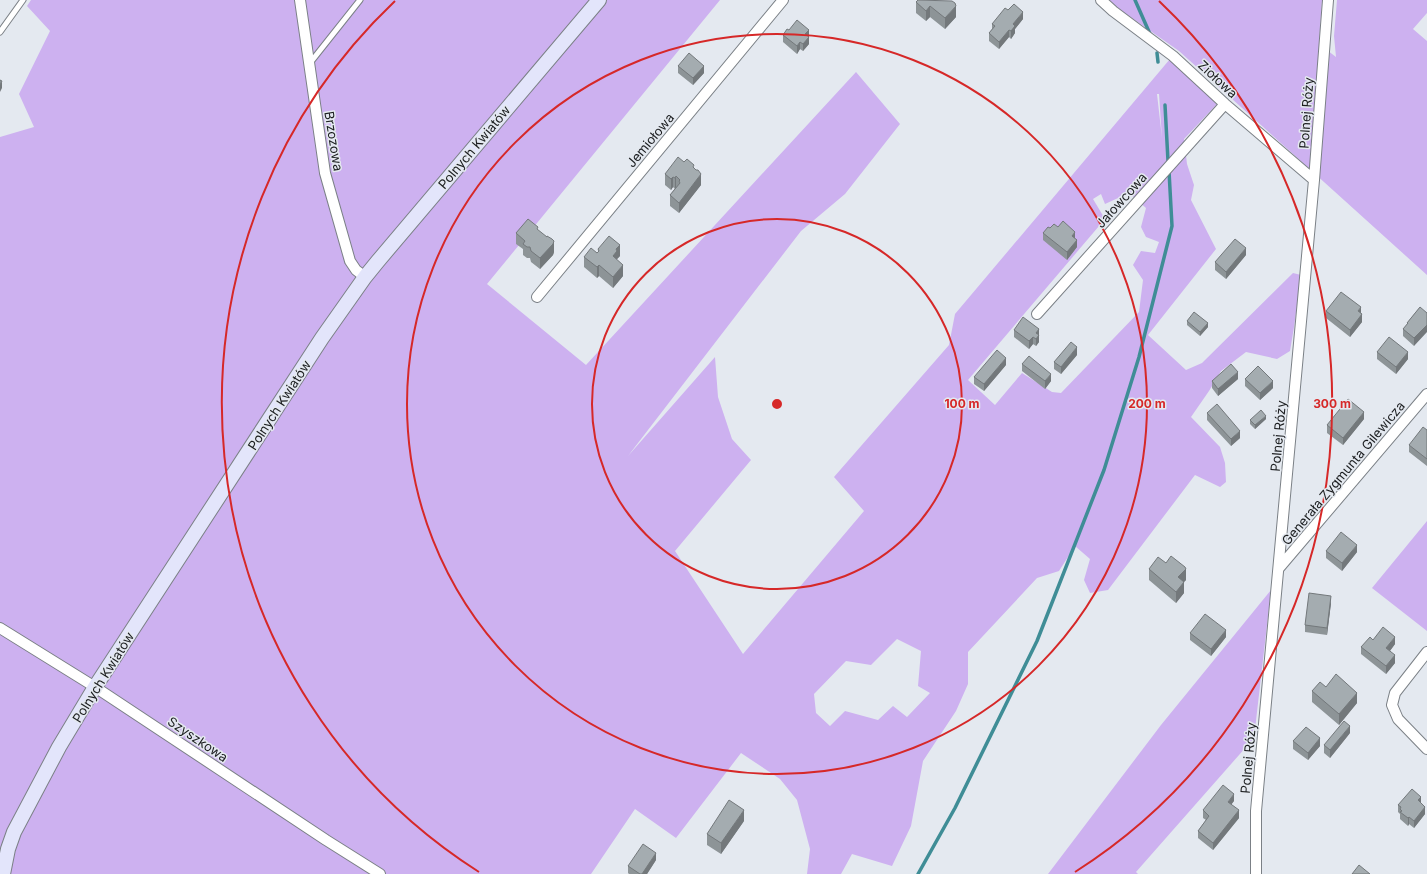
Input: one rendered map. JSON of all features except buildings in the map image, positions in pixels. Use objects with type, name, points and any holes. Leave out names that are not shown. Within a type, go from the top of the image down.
[{"type":"street","name":"Brzozowa","points":[[300,0],[325,173],[350,261],[356,270],[365,277]]},
{"type":"street","name":"Polnych Kwiatów","points":[[3,874],[9,845],[14,832],[59,747],[95,687],[322,338],[365,277],[599,0]]},
{"type":"street","name":"Jemiołowa","points":[[537,297],[782,0]]},
{"type":"street","name":"Ziołowa","points":[[1101,0],[1113,11],[1173,56],[1225,104],[1314,180]]},
{"type":"street","name":"Polnej Róży","points":[[1256,874],[1256,811],[1314,180],[1328,0]]},
{"type":"street","name":"Jałowcowa","points":[[1037,314],[1225,104]]},
{"type":"street","name":"Generała Zygmunta Gilewicza","points":[[1279,568],[1427,394]]},
{"type":"street","name":"Szyszkowa","points":[[0,628],[95,687],[313,832],[380,874]]},
{"type":"street","points":[[1427,652],[1394,693],[1392,705],[1398,720],[1427,749]]},
{"type":"lane","points":[[0,32],[23,0]]},
{"type":"lane","points":[[310,64],[360,0]]},
{"type":"shaded area","points":[[31,0],[720,0],[487,284],[586,365],[856,72],[900,124],[845,194],[801,231],[628,456],[715,357],[718,397],[732,439],[751,460],[675,551],[743,654],[864,511],[834,477],[949,345],[955,314],[1170,59],[1217,104],[1184,139],[1187,164],[1194,185],[1191,200],[1216,249],[1148,335],[1186,370],[1202,363],[1293,273],[1301,275],[1290,351],[1277,359],[1246,352],[1221,371],[1191,417],[1220,447],[1225,463],[1226,482],[1220,487],[1195,475],[1108,590],[1090,593],[1084,580],[1090,559],[1075,546],[1059,571],[1037,578],[968,652],[968,684],[956,711],[923,761],[911,826],[892,866],[852,854],[841,874],[807,874],[810,849],[797,800],[780,779],[741,753],[676,838],[635,809],[591,874],[0,874],[0,137],[34,127],[19,94],[50,31],[27,6]],"holes":[[[1157,94],[1159,94],[1162,138]],[[1129,193],[1146,208],[1141,227],[1146,237],[1159,242],[1155,253],[1141,251],[1133,265],[1143,280],[1139,312],[1061,393],[1052,392],[1022,373],[995,405],[968,380],[1105,219],[1093,199],[1101,194],[1105,204]],[[897,639],[921,651],[918,686],[930,693],[907,717],[893,706],[878,720],[845,711],[830,726],[816,713],[814,694],[846,661],[871,665]]]},
{"type":"shaded area","points":[[1109,0],[1322,0],[1319,44],[1336,57],[1334,36],[1337,0],[1427,0],[1427,13],[1413,29],[1427,41],[1427,275],[1179,51],[1119,9]]},
{"type":"shaded area","points":[[1427,521],[1427,631],[1372,588]]},
{"type":"shaded area","points":[[1271,590],[1254,738],[1136,872],[1138,874],[1048,874],[1161,725]]},
{"type":"waterway","points":[[1135,0],[1150,34]]},
{"type":"waterway","points":[[1157,53],[1158,62]]},
{"type":"waterway","points":[[1165,105],[1168,161]]},
{"type":"waterway","points":[[918,874],[955,808],[1037,641],[1104,470],[1139,357],[1172,226],[1169,171]]}]
